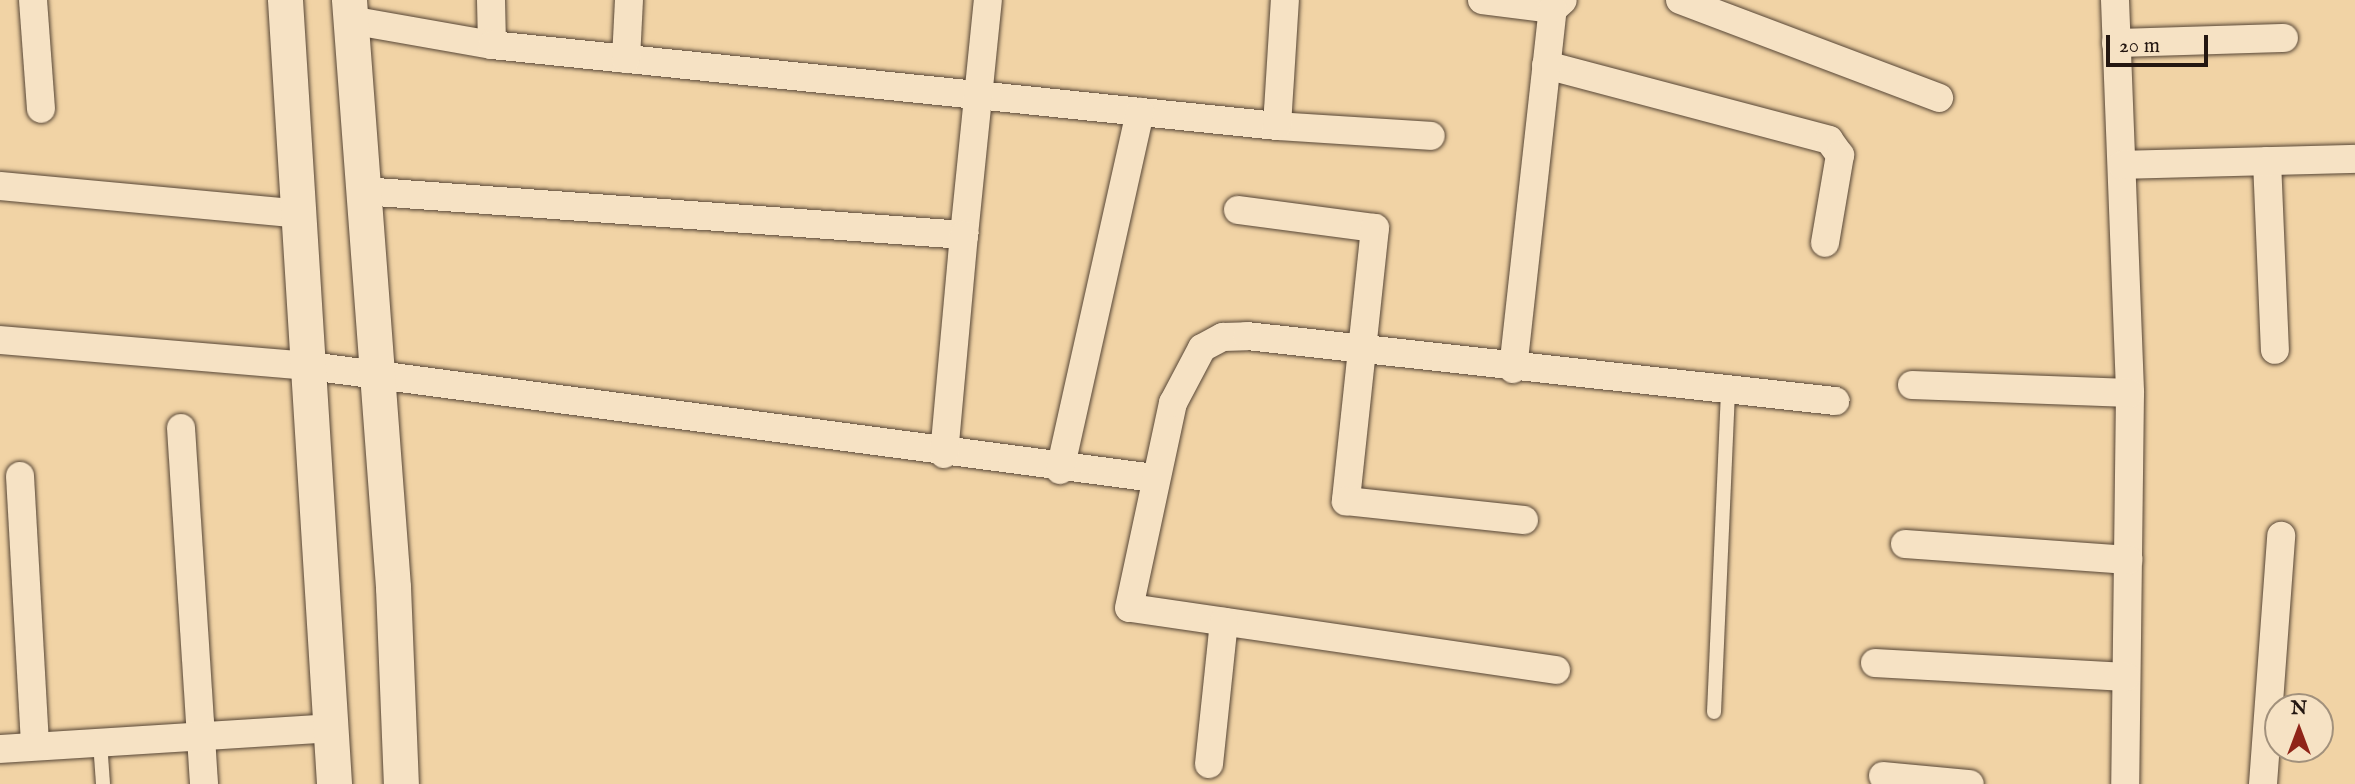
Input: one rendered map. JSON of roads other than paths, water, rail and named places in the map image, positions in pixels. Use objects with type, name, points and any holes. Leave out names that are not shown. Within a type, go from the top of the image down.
[{"type":"street","points":[[33,0],[41,109]]},
{"type":"street","points":[[285,0],[302,214],[334,784]]},
{"type":"street","points":[[491,0],[492,45]]},
{"type":"street","points":[[626,59],[629,0]]},
{"type":"street","points":[[944,454],[988,0]]},
{"type":"street","points":[[1278,126],[1285,0]]},
{"type":"street","points":[[1483,0],[1558,5],[1546,65],[1513,369]]},
{"type":"street","points":[[1680,0],[1939,98]]},
{"type":"street","points":[[2115,0],[2130,393],[2125,784]]},
{"type":"street","points":[[401,784],[393,587],[373,377],[350,10],[492,45],[1278,126],[1432,136]]},
{"type":"street","points":[[2116,43],[2284,38]]},
{"type":"street","points":[[1546,65],[1829,140],[1840,155],[1825,243]]},
{"type":"street","points":[[1060,470],[1140,112]]},
{"type":"street","points":[[2122,165],[2355,159]]},
{"type":"street","points":[[2267,161],[2274,350]]},
{"type":"street","points":[[0,186],[302,214]]},
{"type":"street","points":[[363,191],[964,235]]},
{"type":"street","points":[[1238,210],[1375,228],[1346,500],[1524,520]]},
{"type":"street","points":[[1556,670],[1129,608],[1154,478],[1172,404],[1202,348],[1223,337],[1247,336],[1362,353],[1835,401]]},
{"type":"street","points":[[0,341],[310,366],[373,377],[1060,470],[1154,478]]},
{"type":"street","points":[[1912,385],[2130,393]]},
{"type":"street","points":[[181,428],[204,784]]},
{"type":"street","points":[[20,476],[34,745]]},
{"type":"street","points":[[2263,784],[2281,536]]},
{"type":"street","points":[[1905,544],[2128,560]]},
{"type":"street","points":[[1209,764],[1224,622]]},
{"type":"street","points":[[1875,663],[2126,677]]},
{"type":"street","points":[[0,749],[202,733],[331,728]]},
{"type":"street","points":[[1883,776],[1970,784]]},
{"type":"lane","points":[[1714,712],[1728,390]]},
{"type":"lane","points":[[100,742],[103,784]]}]
